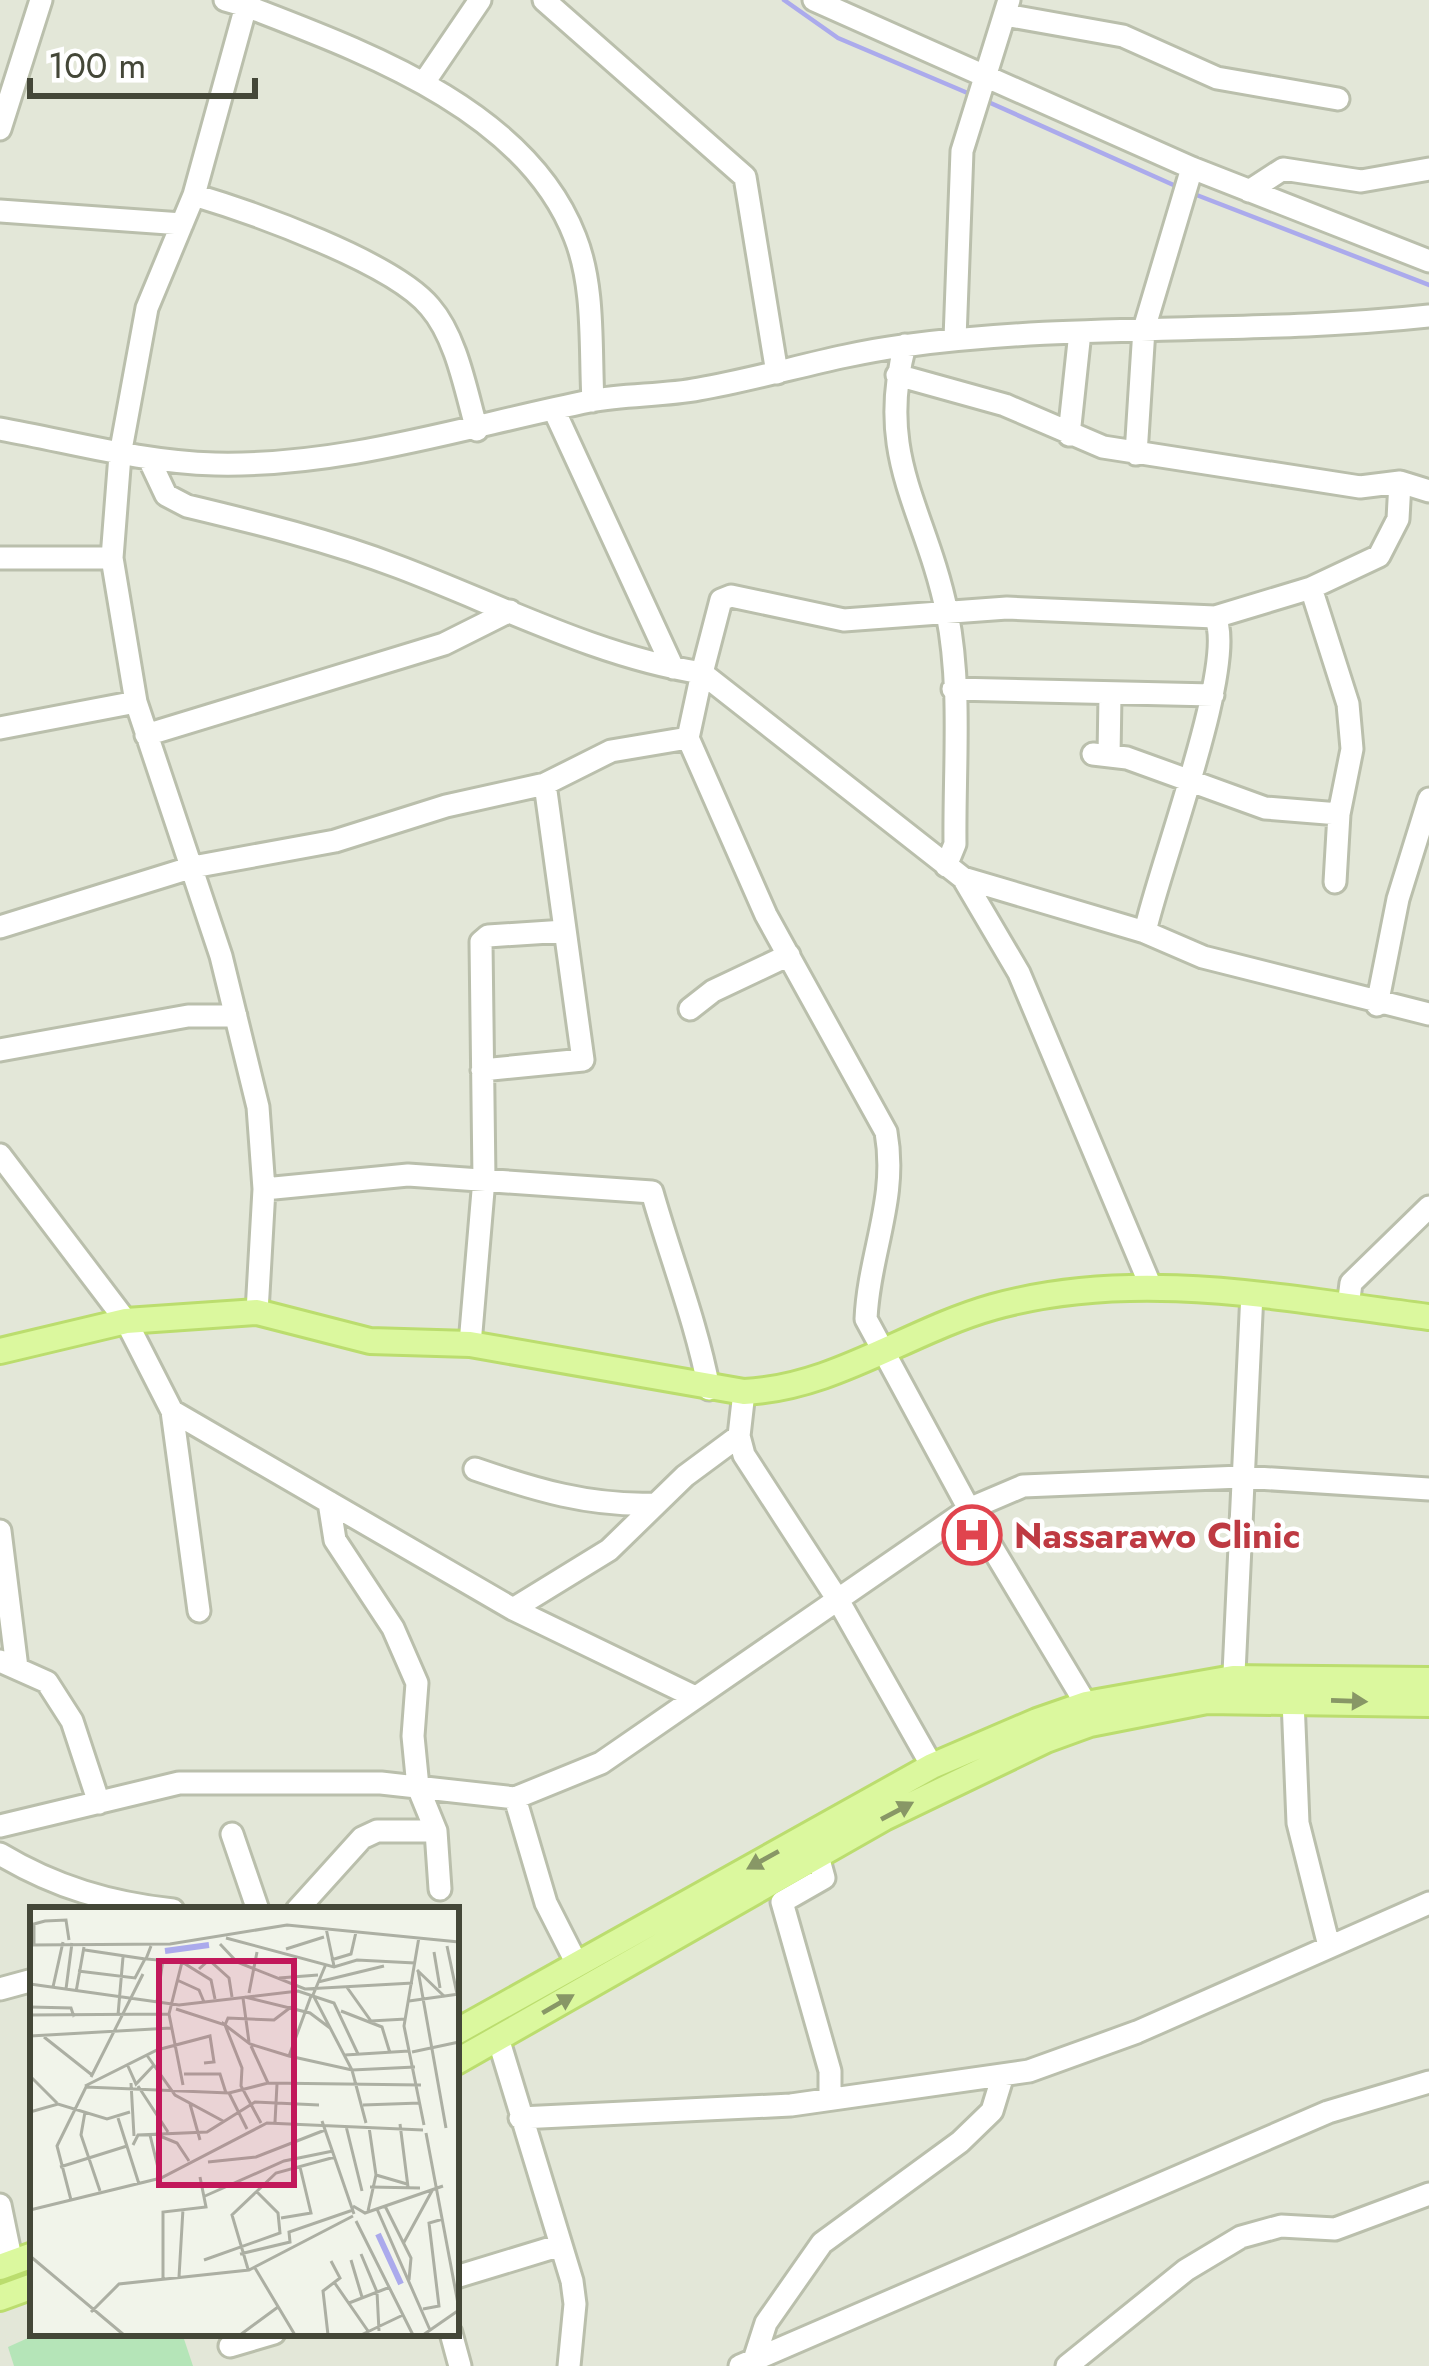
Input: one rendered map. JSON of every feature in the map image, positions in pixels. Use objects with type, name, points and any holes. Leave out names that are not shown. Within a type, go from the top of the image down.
[{"type":"main road","points":[[0,1351],[126,1321],[256,1312],[370,1341],[470,1344],[744,1392],[785,1390],[993,1307],[1072,1292],[1151,1286],[1252,1293],[1429,1317]]},
{"type":"main road","points":[[459,2030],[932,1766],[1086,1704],[1233,1689],[1429,1680]]},
{"type":"main road","points":[[459,2060],[943,1787],[1046,1741],[1233,1689],[1292,1700],[1429,1704]]},
{"type":"main road","points":[[0,2298],[30,2287]]},
{"type":"street","points":[[0,128],[41,0]]},
{"type":"street","points":[[425,81],[479,0]]},
{"type":"street","points":[[544,0],[745,177],[777,373]]},
{"type":"street","points":[[814,0],[1187,182],[1249,191],[1429,261]]},
{"type":"street","points":[[256,1312],[264,1189],[258,1107],[194,867],[136,702],[112,558],[120,455],[147,308],[194,195],[236,3],[425,81],[510,148],[559,203],[586,276],[593,401]]},
{"type":"street","points":[[955,339],[962,151],[1008,8],[1124,36],[1217,78],[1338,99]]},
{"type":"street","points":[[1249,191],[1283,169],[1361,181],[1429,169]]},
{"type":"street","points":[[1136,454],[1144,329],[1187,182]]},
{"type":"street","points":[[194,195],[266,216],[366,264],[430,307],[457,362],[477,430]]},
{"type":"street","points":[[0,211],[182,224]]},
{"type":"street","points":[[0,429],[148,459],[218,464],[332,457],[477,430],[593,401],[696,390],[905,345],[1144,329],[1308,329],[1429,316]]},
{"type":"street","points":[[1070,436],[1080,332]]},
{"type":"street","points":[[905,345],[892,406],[898,452],[947,614],[955,872]]},
{"type":"street","points":[[897,375],[1005,405],[1070,436],[1136,454],[1360,487],[1400,482],[1429,491]]},
{"type":"street","points":[[554,410],[673,668]]},
{"type":"street","points":[[148,459],[166,495],[188,506],[394,565],[510,611],[673,668],[702,673],[955,872],[1019,973],[1151,1286]]},
{"type":"street","points":[[1086,1704],[969,1509],[866,1319],[868,1285],[889,1212],[892,1166],[886,1132],[789,955],[688,738],[702,673],[725,597],[844,620],[1007,608],[1215,617],[1311,588],[1378,556],[1398,519],[1400,482]]},
{"type":"street","points":[[0,558],[112,558]]},
{"type":"street","points":[[1311,588],[1348,704],[1352,749],[1339,814],[1335,882]]},
{"type":"street","points":[[146,735],[444,644],[510,611]]},
{"type":"street","points":[[1145,932],[1213,695],[1220,633],[1215,617]]},
{"type":"street","points":[[952,689],[1213,695]]},
{"type":"street","points":[[1111,695],[1101,755],[1189,779],[1265,808],[1339,814]]},
{"type":"street","points":[[0,728],[136,702]]},
{"type":"street","points":[[0,927],[194,867],[335,841],[446,806],[545,784],[610,751],[688,738]]},
{"type":"street","points":[[482,1070],[583,1060],[545,784]]},
{"type":"street","points":[[1377,1005],[1399,899],[1428,804]]},
{"type":"street","points":[[955,872],[1145,932],[1203,957],[1377,1005],[1429,1014]]},
{"type":"street","points":[[470,1344],[484,1179],[481,942],[488,936],[565,931]]},
{"type":"street","points":[[690,1010],[713,991],[789,955]]},
{"type":"street","points":[[0,1050],[188,1016],[236,1016]]},
{"type":"street","points":[[0,1155],[126,1321],[172,1411],[199,1610]]},
{"type":"street","points":[[264,1189],[408,1175],[652,1192],[678,1287],[696,1321],[709,1389]]},
{"type":"street","points":[[1348,1307],[1352,1283],[1429,1207]]},
{"type":"street","points":[[1233,1689],[1252,1293]]},
{"type":"street","points":[[744,1392],[739,1436],[744,1455],[838,1600],[932,1766]]},
{"type":"street","points":[[172,1411],[513,1609],[695,1697]]},
{"type":"street","points":[[513,1609],[609,1550],[653,1504],[739,1436]]},
{"type":"street","points":[[476,1469],[605,1506],[653,1504]]},
{"type":"street","points":[[0,1826],[179,1783],[418,1787],[514,1798],[601,1763],[969,1509],[1023,1486],[1241,1477],[1429,1490]]},
{"type":"street","points":[[329,1502],[335,1540],[393,1628],[417,1683],[413,1736],[418,1787],[436,1831],[440,1889]]},
{"type":"street","points":[[0,1531],[8,1665],[47,1682],[72,1721],[99,1803]]},
{"type":"street","points":[[1292,1700],[1298,1823],[1329,1946]]},
{"type":"street","points":[[514,1798],[546,1903],[577,1964]]},
{"type":"street","points":[[300,1907],[362,1838],[377,1831],[436,1831]]},
{"type":"street","points":[[232,1834],[257,1907]]},
{"type":"street","points":[[0,1854],[76,1901],[130,1907]]},
{"type":"street","points":[[818,1856],[824,1878],[782,1902],[830,2072],[830,2098]]},
{"type":"street","points":[[520,2118],[830,2098],[1059,2063],[1429,1903]]},
{"type":"street","points":[[0,1988],[30,1982]]},
{"type":"street","points":[[498,2038],[575,2304],[569,2366]]},
{"type":"street","points":[[747,2363],[766,2323],[822,2243],[960,2142],[992,2110],[1003,2075]]},
{"type":"street","points":[[747,2363],[1328,2112],[1429,2082]]},
{"type":"street","points":[[1067,2366],[1186,2270],[1241,2237],[1281,2226],[1335,2229],[1429,2194]]},
{"type":"street","points":[[0,2205],[15,2261]]},
{"type":"street","points":[[459,2276],[561,2245]]},
{"type":"street","points":[[231,2348],[265,2336]]},
{"type":"street","points":[[453,2336],[460,2366]]},
{"type":"shaded area","points":[[0,0],[1429,0],[1429,2366],[0,2366]]},
{"type":"green space","points":[[32,2336],[183,2336],[193,2366],[14,2366],[8,2347]]},
{"type":"waterway","points":[[784,0],[838,38],[970,94]]},
{"type":"waterway","points":[[986,101],[1178,187]]},
{"type":"waterway","points":[[1194,194],[1429,285]]},
{"type":"place","name":"Nassarawo Clinic","points":[[972,1535]]}]
